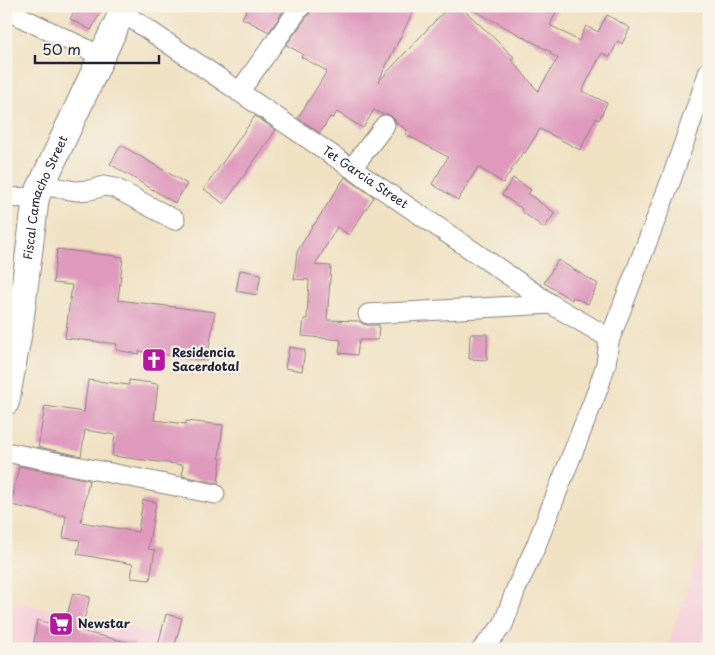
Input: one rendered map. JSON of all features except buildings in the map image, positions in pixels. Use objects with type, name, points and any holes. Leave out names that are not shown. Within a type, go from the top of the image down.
[{"type":"street","points":[[240,92],[301,6]]},
{"type":"street","name":"Tet Garcia Street","points":[[124,9],[240,92],[551,304],[604,334],[609,341]]},
{"type":"street","name":"Fiscal Camacho Street","points":[[6,402],[19,331],[38,191],[124,9]]},
{"type":"street","points":[[7,15],[101,56]]},
{"type":"street","points":[[482,649],[502,625],[535,548],[598,389],[606,364],[609,341],[671,180],[709,71]]},
{"type":"street","points":[[352,168],[385,125]]},
{"type":"street","points":[[6,198],[38,191],[90,190],[104,186],[126,193],[174,220]]},
{"type":"street","points":[[368,314],[551,304]]},
{"type":"street","points":[[6,452],[215,494]]},
{"type":"shaded area","points":[[709,522],[709,649],[669,649],[672,633]]},
{"type":"shaded area","name":"Newstar","points":[[6,600],[224,649],[6,649]]},
{"type":"place","name":"Residencia Sacerdotal","points":[[154,360]]},
{"type":"place","name":"Newstar","points":[[61,624]]}]
